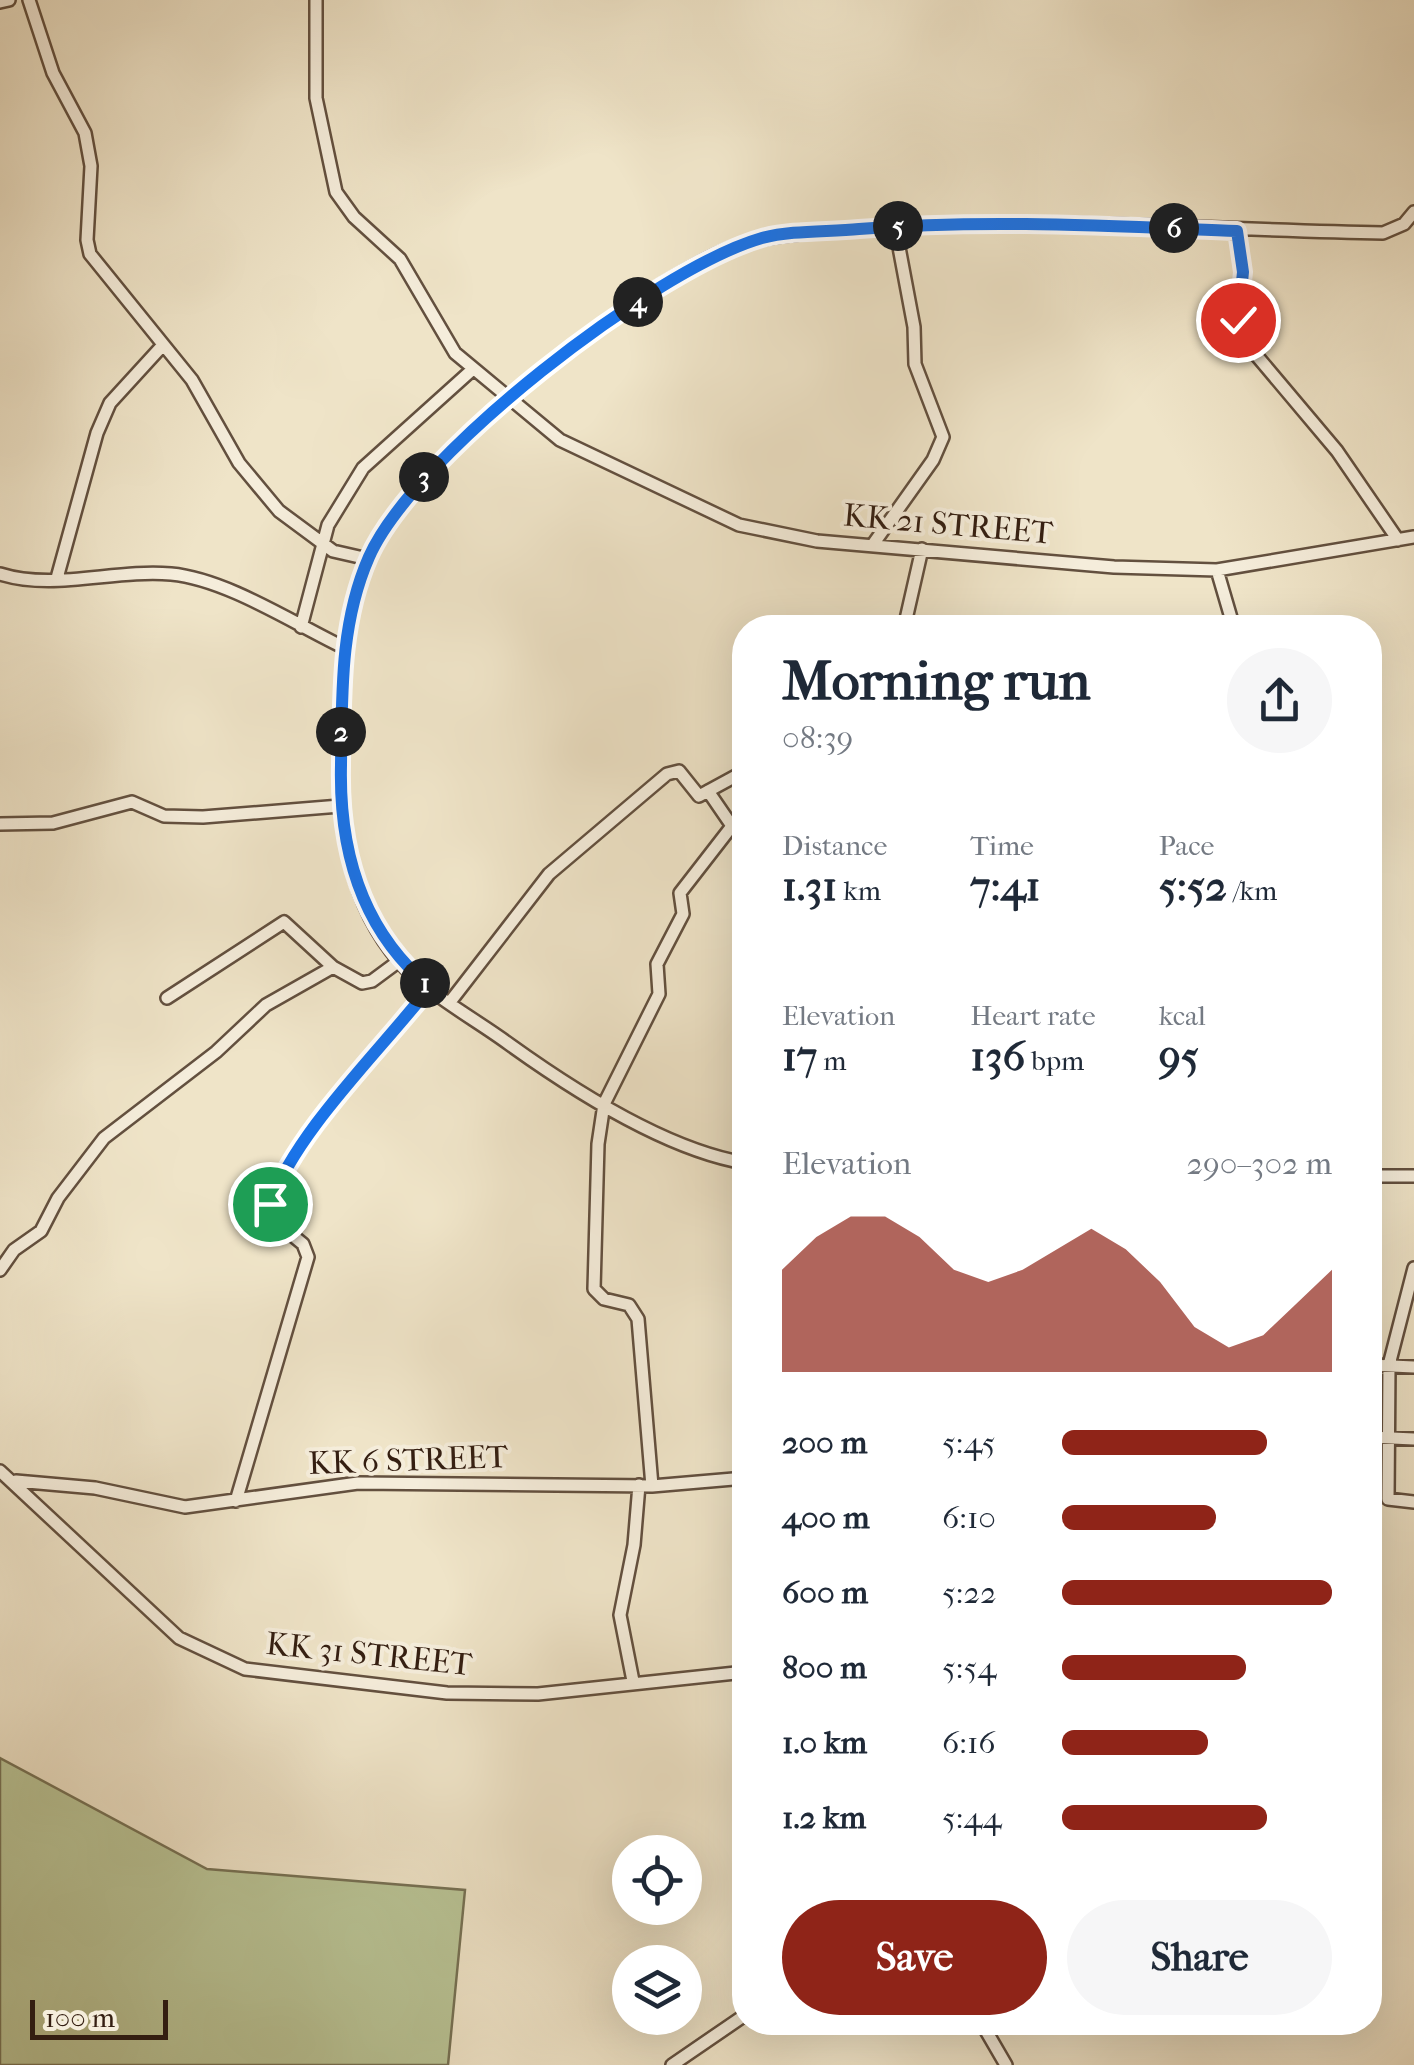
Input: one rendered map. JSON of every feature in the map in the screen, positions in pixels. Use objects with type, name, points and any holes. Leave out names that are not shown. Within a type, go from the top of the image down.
[{"type":"street","points":[[0,2],[9,0]]},
{"type":"street","points":[[29,0],[53,74],[85,133],[91,166],[87,240],[90,254],[192,380],[238,464],[280,511],[323,545],[368,558]]},
{"type":"street","name":"KK 21 STREET","points":[[316,0],[316,98],[336,192],[354,217],[400,260],[435,324],[473,368],[560,440],[739,525],[817,541],[1114,566],[1217,570],[1414,537]]},
{"type":"street","points":[[732,1160],[701,1152],[604,1104],[450,1002],[399,962],[364,905],[347,853],[340,806],[343,646],[368,558],[392,515],[419,481],[508,400],[656,289],[717,254],[766,237],[1020,221],[1384,234],[1404,224],[1414,212]]},
{"type":"street","points":[[874,544],[932,460],[943,437],[915,364],[914,327],[896,226]]},
{"type":"street","points":[[1237,231],[1243,272],[1238,320],[1241,337],[1337,451],[1398,540]]},
{"type":"street","points":[[57,578],[97,433],[110,403],[163,346]]},
{"type":"street","points":[[301,626],[328,525],[363,468],[473,368]]},
{"type":"street","points":[[907,615],[922,549]]},
{"type":"street","points":[[1217,570],[1230,615]]},
{"type":"street","points":[[0,574],[25,580],[170,574],[196,578],[343,646]]},
{"type":"street","points":[[450,1002],[549,874],[667,774],[678,771],[699,796],[732,778]]},
{"type":"street","points":[[633,1682],[620,1615],[646,1485],[638,1319],[629,1305],[604,1299],[594,1289],[604,1104],[659,994],[657,964],[684,914],[680,893],[732,826],[708,791]]},
{"type":"street","points":[[0,824],[22,827],[53,823],[132,802],[164,816],[215,818],[340,806]]},
{"type":"street","points":[[167,998],[284,922],[333,966],[362,984],[372,982],[399,962]]},
{"type":"street","points":[[0,1270],[14,1250],[40,1231],[66,1186],[104,1138],[216,1052],[266,1005],[333,966]]},
{"type":"street","points":[[236,1501],[308,1258],[303,1244],[270,1217],[273,1194],[312,1131],[430,987]]},
{"type":"street","points":[[1382,1176],[1414,1176]]},
{"type":"street","points":[[1414,1268],[1389,1365],[1387,1437],[1388,1499],[1414,1502]]},
{"type":"street","points":[[1382,1365],[1414,1367]]},
{"type":"street","points":[[1382,1437],[1414,1438]]},
{"type":"street","name":"KK 31 STREET","points":[[0,1471],[16,1481],[179,1638],[245,1669],[447,1693],[538,1694],[732,1673]]},
{"type":"street","name":"KK 6 STREET","points":[[16,1481],[95,1488],[185,1507],[358,1483],[646,1485],[732,1479]]},
{"type":"street","points":[[672,2065],[732,2024]]},
{"type":"street","points":[[989,2035],[1006,2065]]},
{"type":"green space","points":[[0,1758],[207,1869],[465,1890],[448,2065],[0,2065]]},
{"type":"route","points":[[270,1204],[277,1183],[312,1131],[430,987],[399,962],[364,905],[347,853],[340,806],[343,646],[368,558],[392,515],[419,481],[508,400],[656,289],[717,254],[766,237],[938,221],[1237,231],[1243,272],[1238,320]]}]
